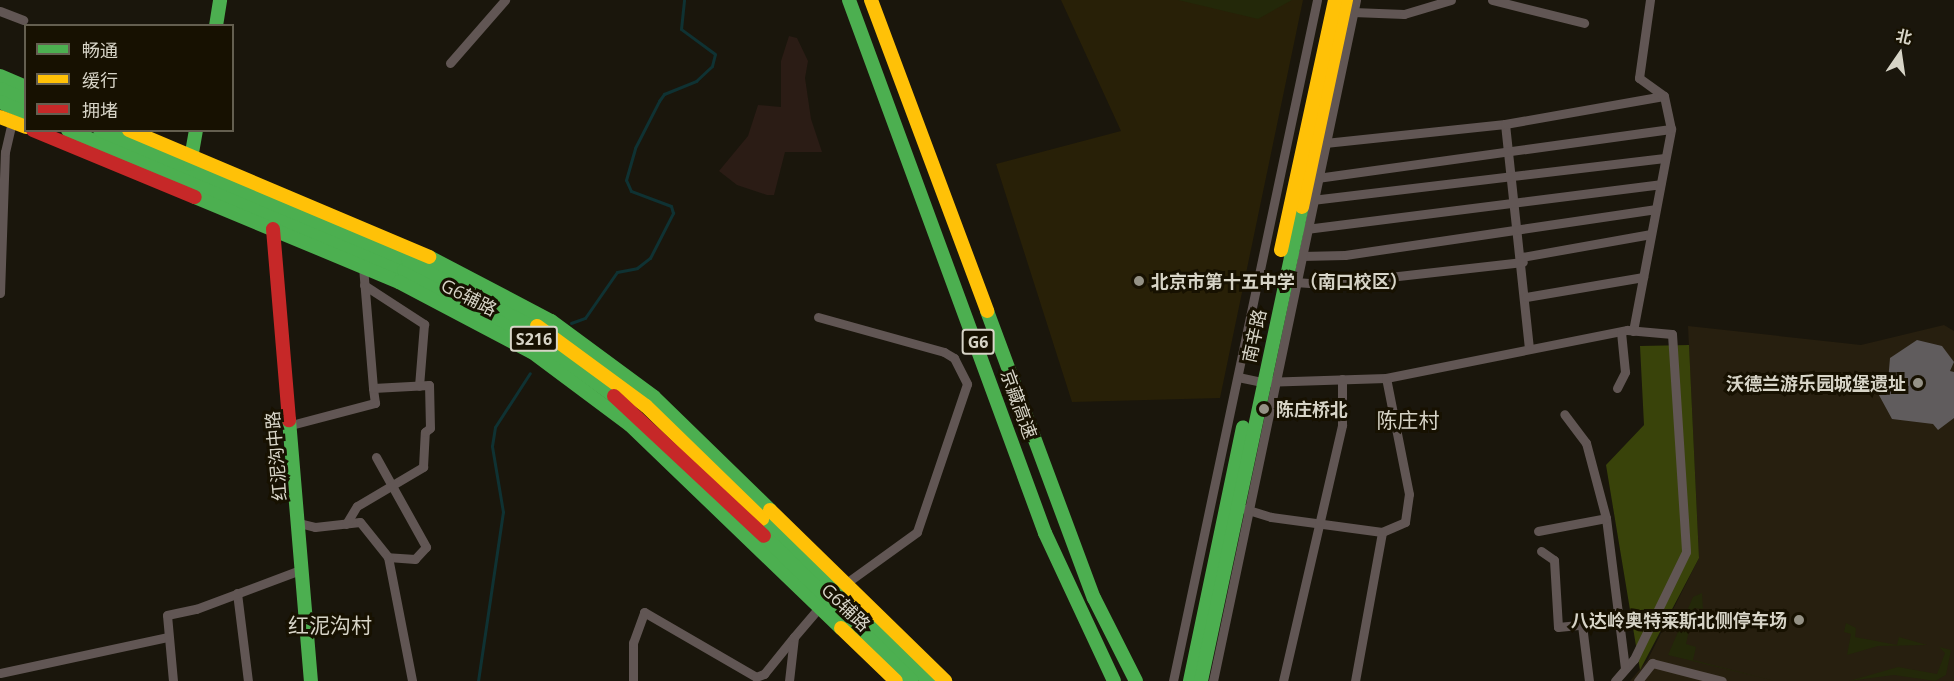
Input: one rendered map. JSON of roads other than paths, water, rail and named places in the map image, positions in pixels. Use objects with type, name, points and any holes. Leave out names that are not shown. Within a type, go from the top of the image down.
[{"type":"main road","points":[[216,24],[220,0]]},
{"type":"main road","name":"京藏高速","points":[[849,0],[1045,533],[1114,681]]},
{"type":"main road","name":"京藏高速","points":[[871,0],[1094,598],[1136,681]]},
{"type":"main road","name":"南辛路","points":[[1201,681],[1243,508],[1264,381],[1335,0]]},
{"type":"main road","name":"南辛路","points":[[1190,681],[1264,381],[1349,6]]},
{"type":"main road","points":[[0,76],[24,86]]},
{"type":"main road","points":[[0,89],[24,99]]},
{"type":"main road","points":[[0,102],[24,112]]},
{"type":"main road","points":[[6,119],[24,127]]},
{"type":"main road","name":"G6辅路","points":[[38,132],[363,267],[467,315],[591,393],[666,458],[833,595],[945,681]]},
{"type":"main road","name":"G6辅路","points":[[73,132],[404,270],[538,341],[638,416],[929,681]]},
{"type":"main road","name":"G6辅路","points":[[106,132],[190,162]]},
{"type":"main road","name":"G6辅路","points":[[133,132],[190,162],[408,260],[545,330],[646,406],[833,595],[912,681]]},
{"type":"main road","points":[[190,162],[196,132]]},
{"type":"main road","name":"红泥沟中路","points":[[273,229],[311,681]]},
{"type":"main road","name":"G6辅路","points":[[833,595],[896,681]]},
{"type":"street","points":[[450,63],[505,0]]},
{"type":"street","points":[[1173,681],[1317,0]]},
{"type":"street","points":[[1264,381],[1295,282],[1325,143],[1349,6],[1356,0]]},
{"type":"street","points":[[1349,6],[1404,14],[1451,0]]},
{"type":"street","points":[[1492,0],[1584,23]]},
{"type":"street","points":[[1633,331],[1671,129],[1664,96],[1639,78],[1650,0]]},
{"type":"street","points":[[0,11],[23,20]]},
{"type":"street","points":[[1325,143],[1505,124],[1664,96]]},
{"type":"street","points":[[0,293],[6,119]]},
{"type":"street","points":[[1505,124],[1520,229],[1529,349]]},
{"type":"street","points":[[1317,178],[1671,129]]},
{"type":"street","points":[[1312,200],[1665,158]]},
{"type":"street","points":[[1306,229],[1660,184]]},
{"type":"street","points":[[1300,256],[1345,255],[1656,209]]},
{"type":"street","points":[[1295,282],[1327,284],[1523,259],[1651,234]]},
{"type":"street","points":[[291,426],[375,403],[363,267]]},
{"type":"street","points":[[1526,297],[1643,277]]},
{"type":"street","points":[[364,285],[424,324],[419,386]]},
{"type":"street","points":[[633,681],[633,643],[644,612],[754,679],[764,674],[833,595],[916,532],[967,384],[954,358],[944,352],[818,316]]},
{"type":"street","points":[[1238,377],[1264,381],[1386,378],[1621,332],[1672,334],[1686,552],[1625,669],[1615,681]]},
{"type":"street","points":[[1617,388],[1624,372],[1621,332]]},
{"type":"street","points":[[1213,681],[1243,508],[1382,532],[1405,522],[1408,494],[1386,378]]},
{"type":"street","points":[[1284,681],[1342,425],[1342,379]]},
{"type":"street","points":[[346,524],[357,506],[423,467],[425,432],[430,428],[429,385],[374,387]]},
{"type":"street","points":[[1564,414],[1586,443],[1606,518],[1625,669]]},
{"type":"street","points":[[376,457],[426,547],[415,560],[388,557]]},
{"type":"street","points":[[1538,531],[1606,518]]},
{"type":"street","points":[[299,523],[306,527],[360,522],[388,557],[412,681]]},
{"type":"street","points":[[1355,681],[1382,532]]},
{"type":"street","points":[[1541,550],[1554,560],[1558,627],[1619,621]]},
{"type":"street","points":[[173,681],[167,615],[303,569]]},
{"type":"street","points":[[237,593],[248,681]]},
{"type":"street","points":[[1582,625],[1589,681]]},
{"type":"street","points":[[0,674],[168,637]]},
{"type":"street","points":[[789,681],[794,637]]},
{"type":"street","points":[[1638,681],[1652,663],[1722,681]]},
{"type":"waterway","points":[[571,323],[585,318],[617,272],[637,268],[650,258],[673,213],[671,206],[631,191],[626,180],[635,148],[664,94],[696,81],[712,66],[715,54],[681,29],[684,0]]},
{"type":"waterway","points":[[478,681],[503,512],[492,446],[495,427],[530,373]]},
{"type":"place","name":"北京市第十五中学 （南口校区）","points":[[1139,281]]},
{"type":"place","name":"沃德兰游乐园城堡遗址","points":[[1918,383]]},
{"type":"place","name":"陈庄桥北","points":[[1264,409]]},
{"type":"place","name":"八达岭奥特莱斯北侧停车场","points":[[1799,620]]},
{"type":"district","name":"陈庄村","points":[[1408,420]]},
{"type":"district","name":"红泥沟村","points":[[330,625]]}]
